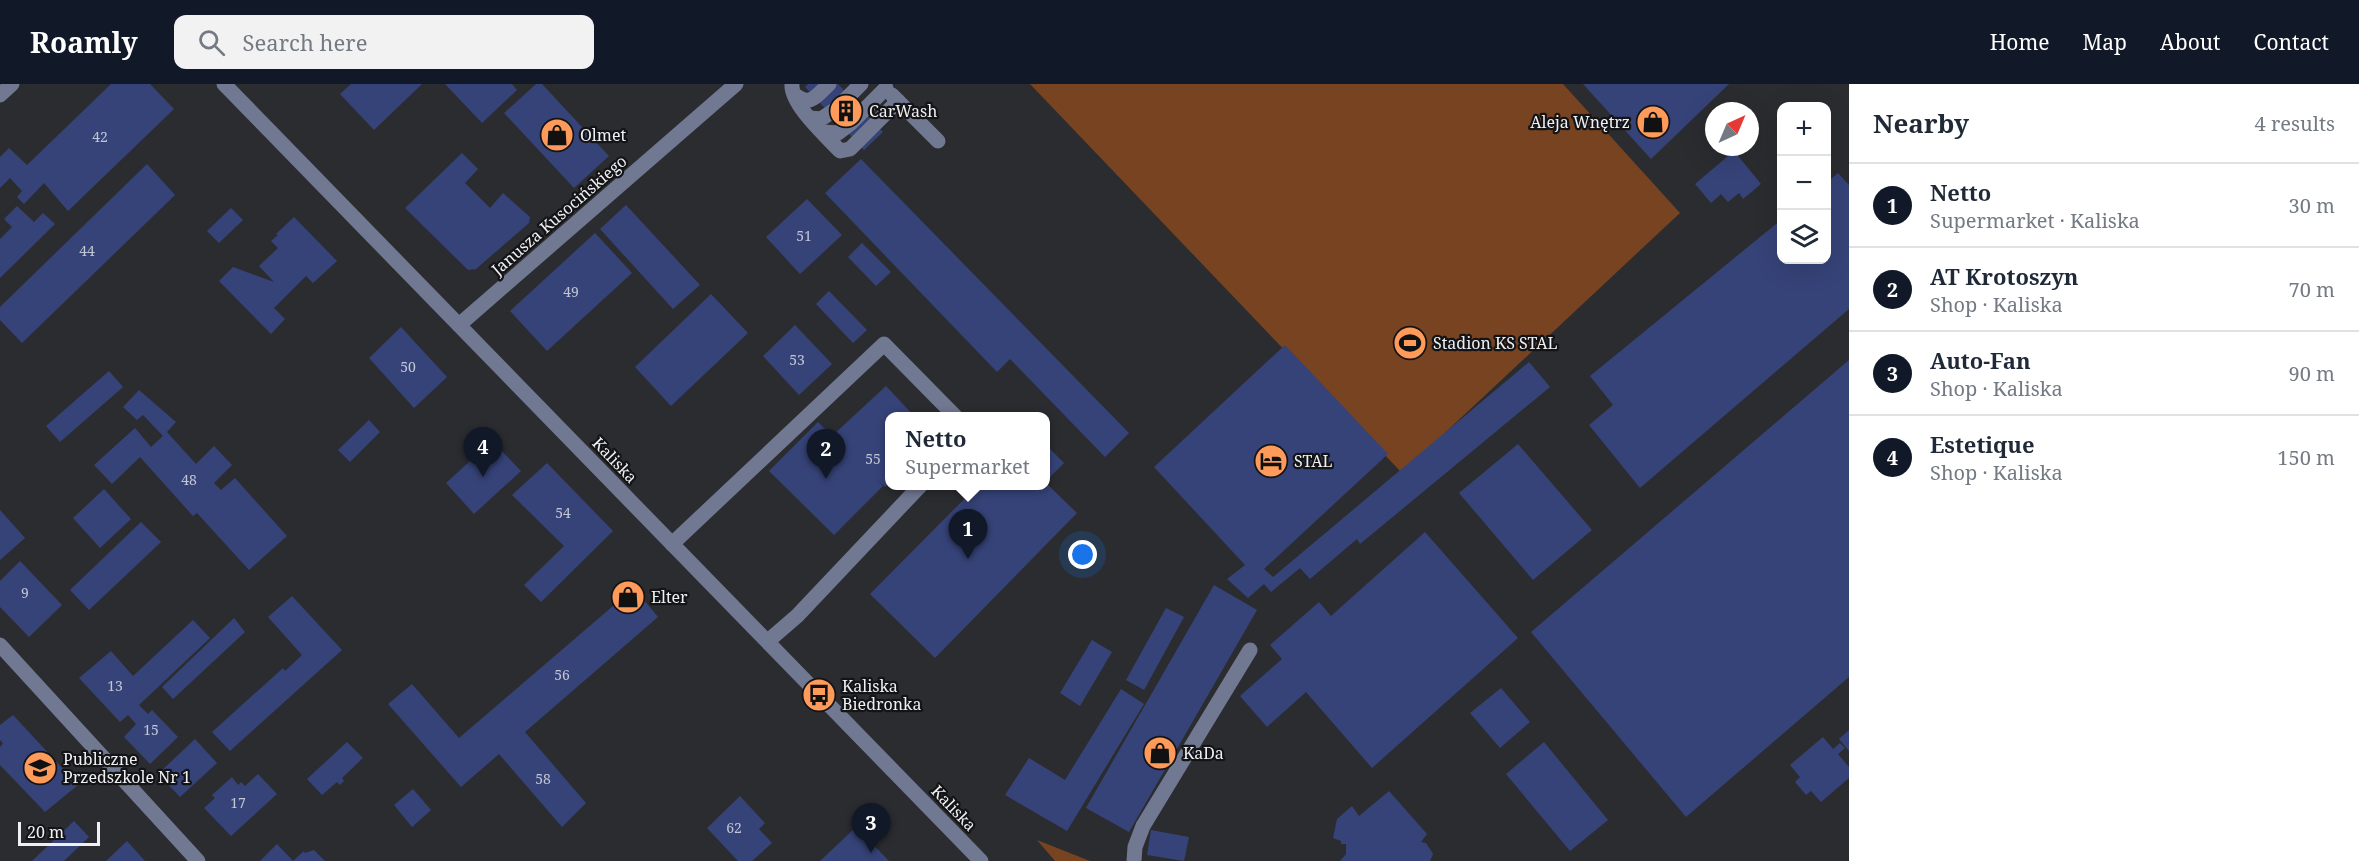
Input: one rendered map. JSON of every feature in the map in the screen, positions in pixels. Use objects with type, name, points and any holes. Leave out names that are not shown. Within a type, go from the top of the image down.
[{"type":"street","points":[[0,95],[12,84]]},
{"type":"street","name":"Kaliska","points":[[224,84],[981,861]]},
{"type":"street","name":"Janusza Kusocińskiego","points":[[459,325],[736,84]]},
{"type":"street","points":[[793,89],[803,101],[811,101],[829,84]]},
{"type":"street","points":[[810,118],[821,119],[836,109],[861,84]]},
{"type":"street","points":[[823,132],[838,133],[851,123],[884,86],[938,141]]},
{"type":"street","points":[[793,89],[810,118],[840,151],[850,149],[898,101]]},
{"type":"street","points":[[672,544],[884,344],[950,412]]},
{"type":"street","points":[[768,641],[797,616],[916,490]]},
{"type":"street","points":[[0,645],[198,861]]},
{"type":"street","points":[[1134,861],[1135,847],[1143,826],[1250,650]]},
{"type":"shaded area","name":"Stadion KS STAL","points":[[1030,84],[1563,84],[1680,213],[1402,473]]},
{"type":"shaded area","points":[[1037,840],[1090,861],[1055,861]]},
{"type":"building","points":[[111,84],[150,84],[174,109],[68,211],[44,183],[24,204],[17,197],[22,191],[10,178],[0,188],[0,157],[9,148],[27,165]]},
{"type":"building","points":[[351,84],[422,84],[374,130],[340,94]]},
{"type":"building","points":[[445,84],[512,84],[517,90],[482,123]]},
{"type":"building","name":"Olmet","points":[[536,84],[542,84],[609,156],[574,188],[504,113]]},
{"type":"building","name":"CarWash","points":[[808,84],[838,84],[883,132],[864,150],[805,87]]},
{"type":"building","name":"Aleja Wnętrz","points":[[1583,84],[1729,84],[1710,102],[1705,102],[1705,107],[1651,159]]},
{"type":"building","points":[[462,153],[478,169],[465,183],[490,208],[503,193],[530,217],[529,223],[476,269],[468,270],[405,208]]},
{"type":"building","points":[[1728,156],[1738,156],[1761,184],[1743,199],[1739,193],[1728,202],[1721,194],[1711,203],[1695,184]]},
{"type":"building","points":[[861,159],[1129,433],[1105,457],[1010,359],[997,372],[825,193]]},
{"type":"building","points":[[147,164],[175,195],[22,343],[0,320],[0,307]]},
{"type":"building","points":[[1838,173],[1849,185],[1849,309],[1640,488],[1589,425],[1613,405],[1590,376],[1777,223],[1777,264],[1831,264],[1831,179]]},
{"type":"building","points":[[807,199],[842,235],[800,274],[766,237]]},
{"type":"building","points":[[626,205],[700,285],[673,309],[600,229]]},
{"type":"building","points":[[17,206],[34,222],[43,213],[55,224],[0,278],[0,239],[12,227],[4,219]]},
{"type":"building","points":[[231,208],[243,220],[219,243],[207,231]]},
{"type":"building","points":[[294,217],[337,261],[313,283],[306,276],[274,308],[285,319],[271,334],[219,281],[233,267],[274,282],[259,266],[278,248],[271,241]]},
{"type":"building","points":[[595,233],[632,273],[547,351],[510,311]]},
{"type":"building","points":[[862,243],[891,272],[876,286],[848,257]]},
{"type":"building","points":[[829,291],[867,330],[853,343],[816,304]]},
{"type":"building","points":[[711,294],[748,333],[671,406],[635,367]]},
{"type":"building","points":[[795,325],[832,364],[799,395],[763,356]]},
{"type":"building","points":[[401,327],[447,377],[414,408],[369,358]]},
{"type":"building","name":"STAL","points":[[1285,345],[1388,454],[1264,569],[1273,577],[1529,362],[1550,387],[1360,544],[1357,539],[1310,579],[1300,568],[1271,592],[1264,584],[1248,598],[1227,579],[1245,565],[1154,467]]},
{"type":"building","points":[[1849,360],[1849,677],[1686,817],[1531,632]]},
{"type":"building","points":[[109,371],[123,387],[60,442],[46,426]]},
{"type":"building","points":[[886,386],[910,412],[885,412],[885,487],[876,479],[883,486],[834,535],[769,471],[818,422],[832,436]]},
{"type":"building","points":[[139,390],[176,422],[167,432],[196,464],[214,446],[232,465],[214,483],[221,490],[235,478],[287,536],[249,570],[197,513],[193,516],[140,457],[112,484],[94,465],[135,428],[151,447],[163,436],[143,415],[137,420],[123,407]]},
{"type":"building","points":[[369,420],[380,432],[350,462],[338,450]]},
{"type":"building","points":[[492,441],[521,471],[474,514],[446,483]]},
{"type":"building","points":[[1518,444],[1592,530],[1533,580],[1459,493]]},
{"type":"building","points":[[1050,449],[1064,463],[1050,477]]},
{"type":"building","points":[[547,463],[613,531],[541,602],[524,585],[564,546],[512,495]]},
{"type":"building","points":[[1050,487],[1077,513],[935,658],[870,594],[973,490],[1050,490]]},
{"type":"building","points":[[104,489],[131,519],[100,548],[73,518]]},
{"type":"building","points":[[0,510],[25,538],[0,560]]},
{"type":"building","points":[[141,522],[161,542],[89,610],[70,590]]},
{"type":"building","points":[[1425,532],[1518,638],[1372,768],[1306,692],[1267,727],[1240,696],[1282,659],[1270,645],[1319,602],[1331,616]]},
{"type":"building","points":[[20,561],[62,605],[29,637],[0,607],[0,581]]},
{"type":"building","points":[[1214,585],[1257,610],[1129,832],[1086,808]]},
{"type":"building","points":[[634,588],[658,617],[525,732],[586,803],[562,827],[499,754],[461,787],[388,704],[412,684],[459,738]]},
{"type":"building","points":[[292,596],[342,650],[230,751],[212,732],[283,668],[285,671],[302,655],[268,617]]},
{"type":"building","points":[[1166,608],[1184,617],[1144,690],[1126,680]]},
{"type":"building","points":[[234,618],[245,632],[173,699],[162,687]]},
{"type":"building","points":[[193,620],[210,638],[139,705],[148,714],[152,710],[178,737],[150,764],[124,737],[136,724],[128,715],[120,722],[79,678],[111,651],[133,676]]},
{"type":"building","points":[[1092,640],[1112,652],[1080,706],[1060,693]]},
{"type":"building","points":[[1501,688],[1530,722],[1500,748],[1470,713]]},
{"type":"building","points":[[1121,689],[1144,704],[1067,831],[1005,795],[1029,758],[1065,780]]},
{"type":"building","points":[[13,715],[78,785],[45,812],[0,765],[0,747],[3,743],[0,740],[0,725]]},
{"type":"building","points":[[1849,730],[1849,751],[1839,739]]},
{"type":"building","points":[[1823,737],[1833,749],[1840,743],[1845,748],[1838,754],[1849,767],[1849,778],[1821,802],[1811,791],[1806,795],[1795,782],[1800,777],[1790,765]]},
{"type":"building","points":[[195,739],[217,763],[180,797],[158,774]]},
{"type":"building","points":[[347,742],[363,758],[342,778],[344,781],[340,785],[337,782],[322,795],[307,779]]},
{"type":"building","points":[[1544,742],[1608,820],[1570,851],[1506,774]]},
{"type":"building","points":[[258,774],[277,794],[231,836],[204,808],[215,798],[212,795],[232,777],[238,785],[241,782],[245,786]]},
{"type":"building","points":[[413,789],[431,810],[412,827],[394,805]]},
{"type":"building","points":[[1389,791],[1427,834],[1421,842],[1426,843],[1433,854],[1430,861],[1340,861],[1346,854],[1346,844],[1341,844],[1341,841],[1333,838],[1337,819],[1352,806],[1359,816]]},
{"type":"building","points":[[740,796],[765,823],[759,829],[772,843],[752,861],[738,861],[707,828]]},
{"type":"building","points":[[74,821],[89,837],[64,861],[32,861]]},
{"type":"building","points":[[856,827],[889,861],[820,861]]},
{"type":"building","points":[[1151,830],[1189,837],[1184,861],[1147,855]]},
{"type":"building","points":[[127,841],[145,861],[106,861]]},
{"type":"building","points":[[277,844],[293,861],[260,861]]},
{"type":"building","points":[[314,850],[325,861],[293,861],[304,851],[305,853]]},
{"type":"place","name":"CarWash","points":[[846,111]]},
{"type":"place","name":"Aleja Wnętrz","points":[[1653,122]]},
{"type":"place","name":"Olmet","points":[[557,135]]},
{"type":"place","name":"Stadion KS STAL","points":[[1410,343]]},
{"type":"place","name":"STAL","points":[[1271,461]]},
{"type":"place","name":"Estetique","points":[[483,477]]},
{"type":"place","name":"AT Krotoszyn","points":[[826,479]]},
{"type":"place","name":"Netto","points":[[968,559]]},
{"type":"place","name":"Elter","points":[[628,597]]},
{"type":"place","name":"Kaliska Biedronka","points":[[819,695]]},
{"type":"place","name":"KaDa","points":[[1160,753]]},
{"type":"place","name":"Publiczne Przedszkole Nr 1","points":[[40,768]]},
{"type":"place","name":"Auto-Fan","points":[[871,853]]}]
